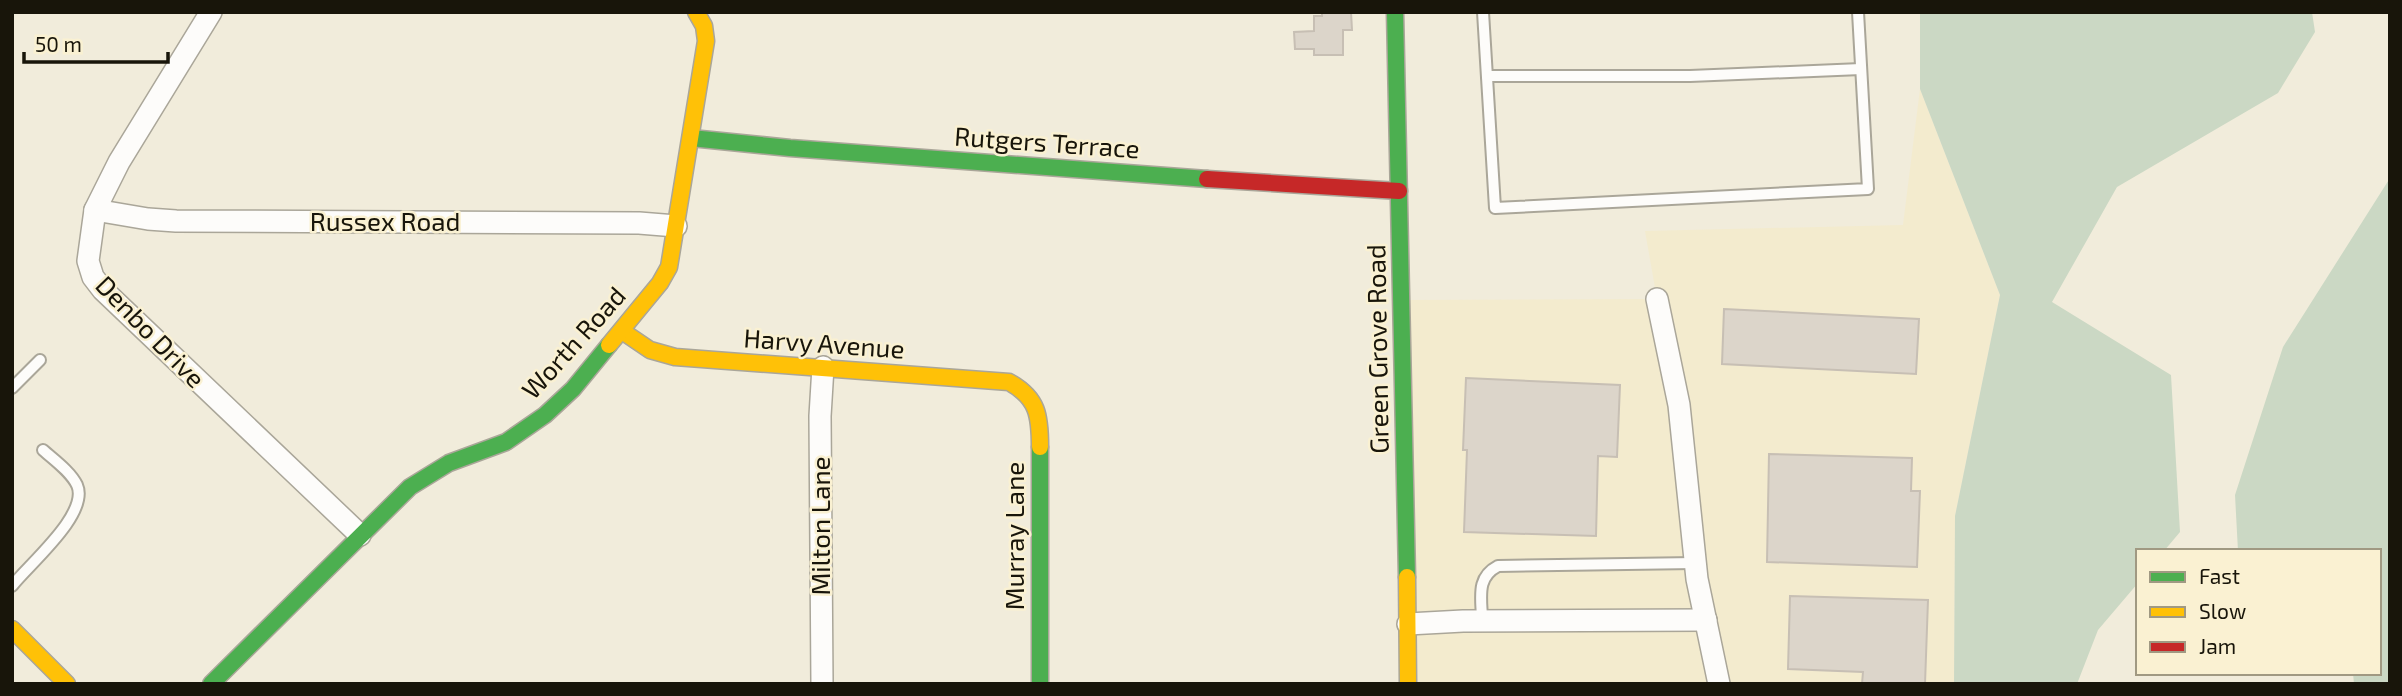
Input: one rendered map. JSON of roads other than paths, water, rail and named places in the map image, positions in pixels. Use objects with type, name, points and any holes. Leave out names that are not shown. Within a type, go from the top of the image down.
[{"type":"street","name":"Denbo Drive","points":[[211,12],[119,162],[95,210],[88,261],[93,277],[103,290],[360,535]]},
{"type":"street","name":"Worth Road","points":[[211,684],[360,535],[423,477],[449,463],[506,442],[545,415],[573,389],[660,283],[669,267],[706,41],[703,21],[696,12]]},
{"type":"street","name":"Green Grove Road","points":[[1395,12],[1408,684]]},
{"type":"street","name":"Rutgers Terrace","points":[[691,138],[898,156],[1399,191]]},
{"type":"street","name":"Russex Road","points":[[95,210],[176,221],[639,223],[676,226]]},
{"type":"street","points":[[1657,299],[1679,405],[1695,563],[1719,684]]},
{"type":"street","name":"Harvy Avenue","points":[[622,331],[650,350],[675,356],[1009,382],[1027,392]]},
{"type":"street","name":"Milton Lane","points":[[822,684],[820,416],[823,368]]},
{"type":"street","name":"Murray Lane","points":[[1027,392],[1035,403],[1040,440],[1040,684]]},
{"type":"street","points":[[1408,624],[1706,620]]},
{"type":"street","points":[[12,629],[67,684]]},
{"type":"lane","points":[[1483,12],[1495,208],[1868,189],[1858,12]]},
{"type":"lane","points":[[1487,76],[1690,76],[1861,69]]},
{"type":"lane","points":[[12,388],[40,360]]},
{"type":"lane","points":[[12,586],[58,536],[69,520],[79,496],[76,484],[43,450]]},
{"type":"lane","points":[[1482,621],[1483,578],[1498,566],[1695,563]]}]
